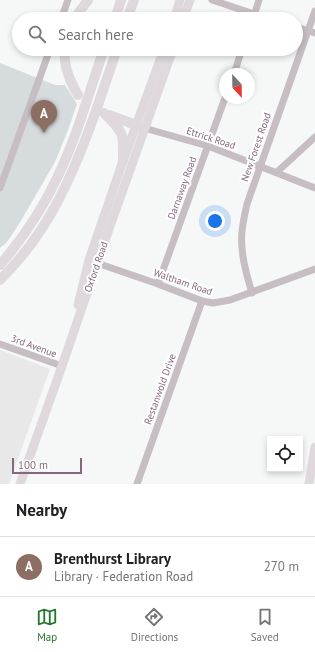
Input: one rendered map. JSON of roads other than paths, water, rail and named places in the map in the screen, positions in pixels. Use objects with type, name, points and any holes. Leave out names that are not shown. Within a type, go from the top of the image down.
[{"type":"highway","points":[[79,12],[88,0]]},
{"type":"highway","points":[[117,12],[121,0]]},
{"type":"highway","points":[[130,12],[134,0]]},
{"type":"highway","points":[[65,56],[68,75],[78,95]]},
{"type":"highway","points":[[0,265],[28,229],[58,177],[83,112],[101,56]]},
{"type":"highway","points":[[0,280],[28,248],[60,197],[90,124],[115,56]]},
{"type":"highway","points":[[123,161],[124,145],[122,134],[118,127],[103,113],[141,127]]},
{"type":"main road","points":[[176,12],[180,0]]},
{"type":"main road","points":[[186,12],[190,0]]},
{"type":"main road","name":"Oxford Road","points":[[20,484],[60,366],[123,161],[141,127],[162,56]]},
{"type":"main road","name":"Oxford Road","points":[[93,262],[141,127],[170,56]]},
{"type":"main road","name":"Oxford Road","points":[[16,484],[60,366]]},
{"type":"main road","points":[[309,484],[315,447]]},
{"type":"street","points":[[64,12],[68,0]]},
{"type":"street","points":[[212,0],[241,12]]},
{"type":"street","points":[[255,12],[259,0]]},
{"type":"street","name":"New Forest Road","points":[[303,55],[312,32],[315,11]]},
{"type":"street","points":[[0,188],[47,56]]},
{"type":"street","points":[[236,68],[240,56]]},
{"type":"street","name":"New Forest Road","points":[[252,293],[245,267],[242,244],[242,233],[247,204],[260,166],[303,56]]},
{"type":"street","name":"Darnaway Road","points":[[158,284],[223,104]]},
{"type":"street","name":"Ettrick Road","points":[[141,127],[208,146],[315,188]]},
{"type":"street","points":[[277,172],[315,137]]},
{"type":"street","name":"Waltham Road","points":[[93,262],[202,301],[213,303],[224,302],[252,293],[315,269]]},
{"type":"street","name":"Restanwold Drive","points":[[137,484],[202,301]]},
{"type":"street","name":"3rd Avenue","points":[[0,344],[60,366]]},
{"type":"place","name":"Brenthurst Library","points":[[44,133]]}]
